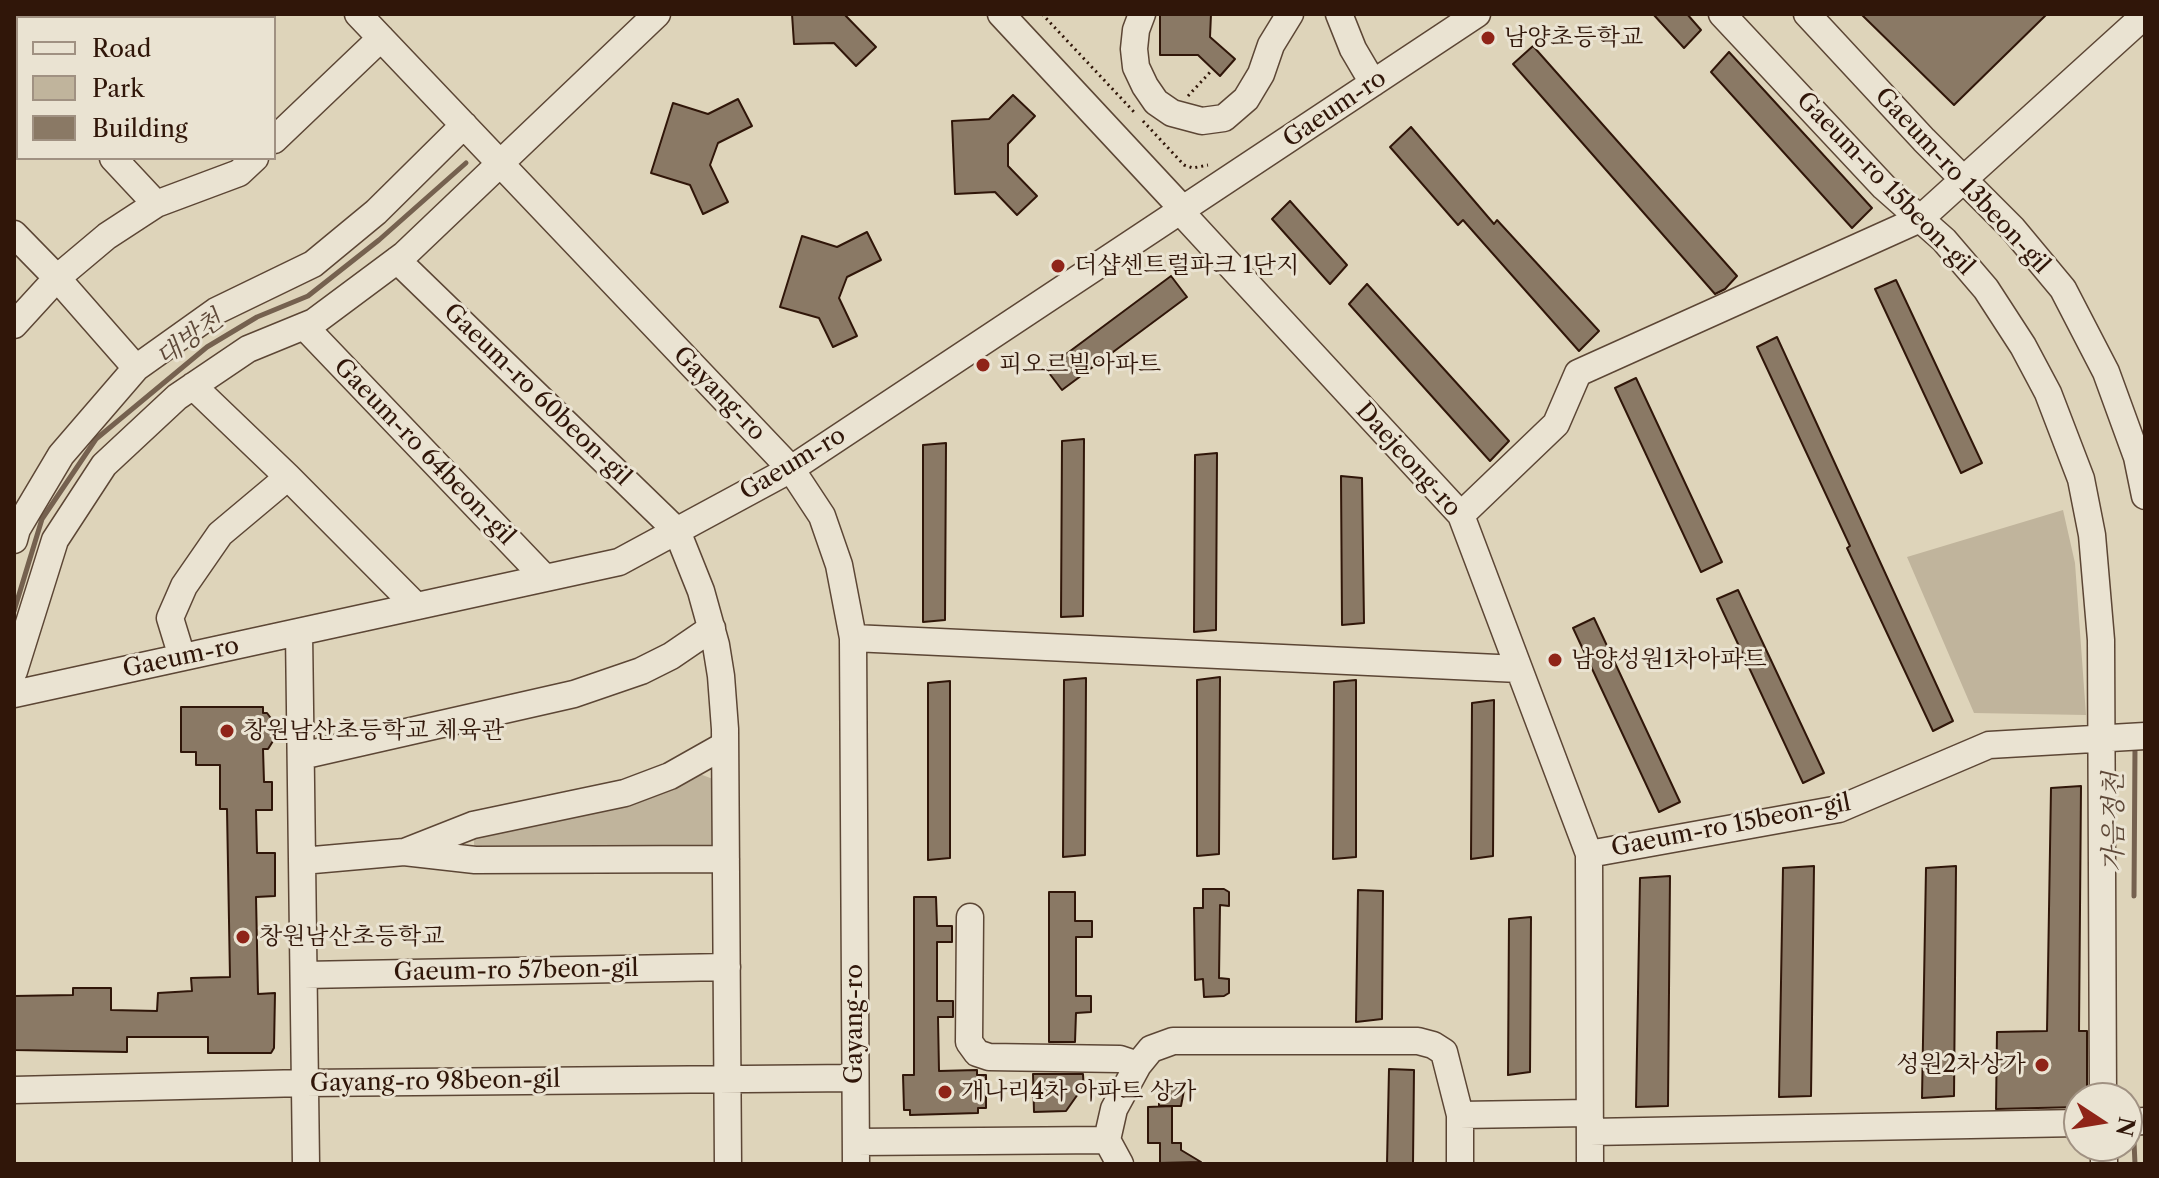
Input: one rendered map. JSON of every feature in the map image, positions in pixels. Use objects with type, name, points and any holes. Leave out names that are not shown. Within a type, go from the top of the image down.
[{"type":"street","name":"Gayang-ro","points":[[358,14],[791,469],[822,516],[839,565],[853,638],[856,1153]]},
{"type":"street","points":[[14,671],[55,540],[104,465],[177,397],[248,349],[314,322],[397,260],[657,14]]},
{"type":"street","name":"Daejeong-ro","points":[[1001,14],[1461,515],[1589,854],[1590,1164]]},
{"type":"street","points":[[1142,14],[1134,46],[1136,67],[1156,102],[1172,113],[1202,121],[1224,118],[1235,110],[1255,85],[1271,45],[1290,14]]},
{"type":"street","points":[[1339,14],[1353,49],[1373,83]]},
{"type":"street","name":"Gaeum-ro","points":[[14,694],[619,562],[791,469],[1477,14]]},
{"type":"street","name":"Gaeum-ro 15beon-gil","points":[[1722,14],[1884,187],[1944,240],[1986,289],[2023,346],[2048,393],[2081,479],[2092,535],[2098,599],[2103,1082]]},
{"type":"street","name":"Gaeum-ro 13beon-gil","points":[[1807,14],[1924,140],[2013,229],[2063,289],[2106,372],[2137,457],[2144,491]]},
{"type":"street","points":[[1461,515],[1556,424],[1578,373],[1920,219],[2145,15]]},
{"type":"street","points":[[276,136],[381,38]]},
{"type":"street","points":[[14,540],[17,529],[61,455],[136,368],[216,311],[313,264],[376,212],[464,125]]},
{"type":"street","points":[[115,160],[156,204]]},
{"type":"street","points":[[14,325],[57,278],[107,236],[156,204],[239,173],[253,160]]},
{"type":"street","points":[[14,234],[136,368]]},
{"type":"street","name":"Gaeum-ro 60beon-gil","points":[[397,260],[677,531]]},
{"type":"street","name":"Gaeum-ro 64beon-gil","points":[[304,326],[545,578]]},
{"type":"street","points":[[193,386],[416,606]]},
{"type":"street","points":[[182,657],[170,618],[184,586],[220,534],[288,477]]},
{"type":"street","points":[[677,531],[701,591],[721,676],[725,745],[728,1164]]},
{"type":"street","points":[[301,756],[574,694],[651,666],[712,628]]},
{"type":"street","points":[[299,632],[306,1164]]},
{"type":"street","points":[[853,638],[1519,669]]},
{"type":"street","points":[[2101,739],[2145,736]]},
{"type":"street","name":"Gaeum-ro 15beon-gil","points":[[1589,854],[1839,809],[1989,745],[2101,739]]},
{"type":"street","points":[[404,852],[473,825],[625,793],[670,776],[725,745]]},
{"type":"street","points":[[302,861],[404,852],[475,860],[726,859]]},
{"type":"street","points":[[970,917],[969,1042],[977,1053],[989,1057],[1120,1059],[1138,1065]]},
{"type":"street","name":"Gaeum-ro 57beon-gil","points":[[304,975],[727,967]]},
{"type":"street","points":[[1120,1164],[1107,1140],[1114,1109],[1138,1065],[1151,1049],[1173,1041],[1418,1041],[1444,1052],[1460,1115],[1460,1164]]},
{"type":"street","name":"Gayang-ro 98beon-gil","points":[[14,1090],[305,1083],[855,1078]]},
{"type":"street","points":[[1460,1115],[1590,1122],[2063,1123]]},
{"type":"street","points":[[856,1153],[972,1152],[1107,1140]]},
{"type":"path","points":[[1172,113],[1213,69]]},
{"type":"green space","points":[[2063,510],[2075,563],[2086,715],[1974,713],[1907,557]]},
{"type":"green space","points":[[684,768],[726,784],[726,859],[475,860],[473,825]]},
{"type":"building","points":[[792,14],[844,14],[876,47],[856,66],[834,43],[794,44]]},
{"type":"building","points":[[1160,14],[1211,14],[1210,37],[1235,59],[1220,76],[1198,55],[1160,55]]},
{"type":"building","points":[[1653,14],[1687,14],[1701,30],[1684,48]]},
{"type":"building","points":[[1861,14],[2047,14],[1954,105]]},
{"type":"building","points":[[1533,46],[1737,276],[1725,289],[1715,294],[1513,64]]},
{"type":"building","points":[[1729,52],[1872,208],[1852,228],[1711,72]]},
{"type":"building","points":[[1013,95],[1035,116],[1008,144],[1008,166],[1037,196],[1017,215],[995,192],[955,194],[952,121],[989,119]]},
{"type":"building","points":[[738,99],[752,126],[718,143],[710,165],[728,202],[703,214],[690,185],[651,173],[673,103],[708,114]]},
{"type":"building","points":[[1411,127],[1494,224],[1497,220],[1599,331],[1579,351],[1463,220],[1458,225],[1390,147]]},
{"type":"building","points":[[1290,201],[1347,265],[1330,284],[1272,219]]},
{"type":"building","points":[[867,232],[881,260],[847,277],[839,298],[857,336],[833,347],[819,318],[780,307],[802,236],[837,247]]},
{"type":"building","points":[[1171,276],[1187,297],[1062,390],[1046,369]]},
{"type":"building","points":[[1896,280],[1982,463],[1961,473],[1875,289]]},
{"type":"building","points":[[1367,284],[1509,441],[1490,461],[1349,304]]},
{"type":"building","points":[[1777,337],[1953,721],[1933,731],[1757,347]]},
{"type":"building","points":[[1636,378],[1722,562],[1701,572],[1615,388]]},
{"type":"building","points":[[1084,439],[1083,616],[1061,617],[1062,441]]},
{"type":"building","points":[[946,443],[945,620],[923,622],[923,445]]},
{"type":"building","points":[[1217,453],[1216,630],[1194,632],[1195,455]]},
{"type":"building","points":[[1341,476],[1362,478],[1364,623],[1342,625]]},
{"type":"building","points":[[1738,590],[1824,773],[1803,783],[1717,599]]},
{"type":"building","points":[[1594,618],[1680,802],[1659,812],[1573,628]]},
{"type":"building","points":[[1220,677],[1219,854],[1197,856],[1197,680]]},
{"type":"building","points":[[1086,678],[1085,855],[1063,857],[1064,680]]},
{"type":"building","points":[[1356,680],[1356,857],[1333,859],[1334,682]]},
{"type":"building","points":[[950,681],[950,858],[928,860],[928,683]]},
{"type":"building","points":[[1494,700],[1493,856],[1471,859],[1472,703]]},
{"type":"building","name":"창원남산초등학교","points":[[181,707],[263,707],[263,713],[267,713],[273,721],[273,741],[268,749],[263,749],[264,782],[272,782],[272,810],[256,810],[257,853],[275,853],[275,896],[256,897],[258,994],[275,993],[274,1048],[271,1053],[208,1053],[208,1037],[127,1037],[127,1052],[14,1050],[14,996],[73,995],[73,988],[111,988],[111,1010],[157,1011],[158,993],[192,991],[191,978],[230,977],[227,809],[220,809],[220,765],[196,765],[196,752],[181,752]]},
{"type":"building","points":[[2081,786],[2079,1031],[2087,1031],[2087,1082],[2063,1082],[2063,1107],[1996,1109],[1997,1032],[2047,1031],[2051,788]]},
{"type":"building","points":[[1814,866],[1811,1096],[1779,1097],[1783,868]]},
{"type":"building","points":[[1956,866],[1954,1096],[1922,1098],[1926,868]]},
{"type":"building","points":[[1670,876],[1668,1106],[1636,1107],[1640,878]]},
{"type":"building","points":[[1203,889],[1224,889],[1229,892],[1229,906],[1220,905],[1219,978],[1229,979],[1229,993],[1224,996],[1204,997],[1203,979],[1195,980],[1194,908],[1203,908]]},
{"type":"building","points":[[1358,890],[1383,891],[1382,1019],[1356,1022]]},
{"type":"building","points":[[1049,892],[1075,892],[1075,921],[1092,921],[1092,937],[1076,937],[1076,996],[1091,996],[1091,1012],[1076,1013],[1075,1042],[1049,1042]]},
{"type":"building","points":[[914,897],[936,897],[937,926],[952,926],[952,942],[937,942],[937,1001],[953,1001],[953,1017],[938,1017],[939,1071],[977,1070],[977,1075],[986,1075],[986,1108],[978,1108],[978,1113],[910,1115],[910,1110],[904,1110],[903,1075],[914,1075]]},
{"type":"building","points":[[1531,917],[1530,1072],[1508,1075],[1509,919]]},
{"type":"building","points":[[1389,1069],[1414,1070],[1413,1164],[1387,1164]]},
{"type":"building","points":[[1033,1074],[1083,1074],[1084,1094],[1078,1094],[1066,1111],[1034,1112]]},
{"type":"building","points":[[1185,1085],[1181,1106],[1159,1106],[1159,1086]]},
{"type":"building","points":[[1172,1106],[1172,1143],[1181,1143],[1181,1150],[1201,1162],[1160,1163],[1160,1143],[1148,1143],[1148,1107]]},
{"type":"waterway","name":"대방천","points":[[14,611],[42,519],[96,439],[207,347],[257,317],[308,296],[379,240],[466,163]]},
{"type":"waterway","name":"가음정천","points":[[2134,896],[2135,747]]},
{"type":"place","name":"남양초등학교","points":[[1488,38]]},
{"type":"place","name":"더샵센트럴파크 1단지","points":[[1058,266]]},
{"type":"place","name":"피오르빌아파트","points":[[983,365]]},
{"type":"place","name":"남양성원1차아파트","points":[[1555,660]]},
{"type":"place","name":"창원남산초등학교 체육관","points":[[227,731]]},
{"type":"place","name":"창원남산초등학교","points":[[243,937]]},
{"type":"place","name":"성원2차상가","points":[[2042,1065]]},
{"type":"place","name":"개나리4차 아파트 상가","points":[[945,1092]]}]
